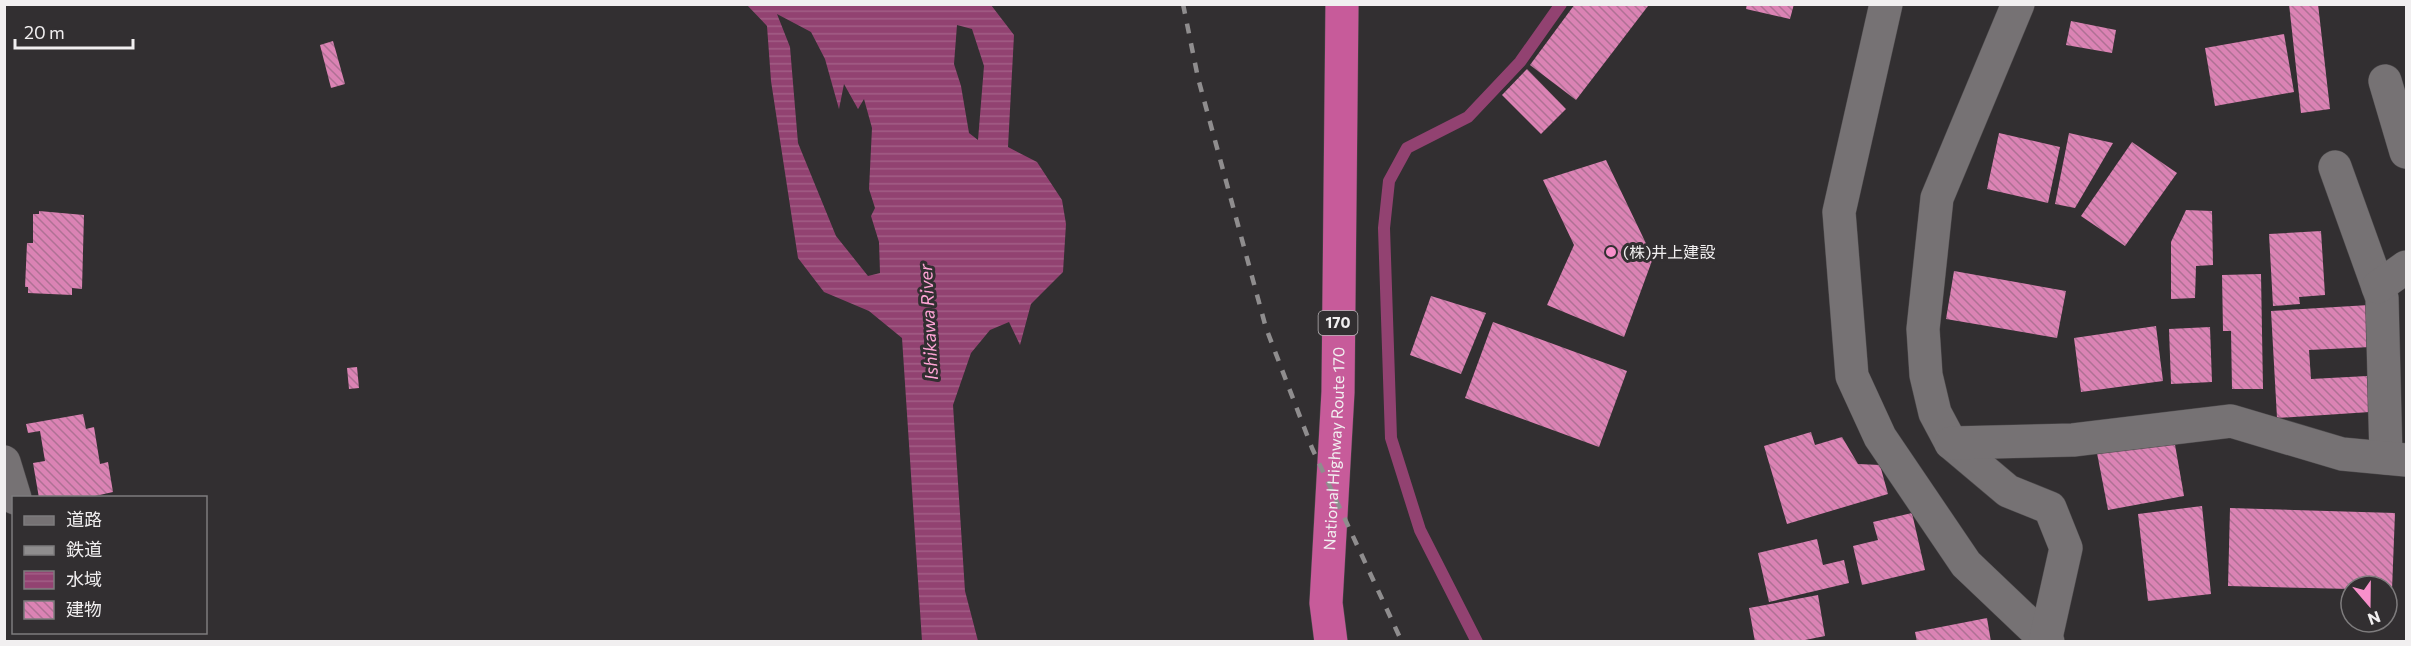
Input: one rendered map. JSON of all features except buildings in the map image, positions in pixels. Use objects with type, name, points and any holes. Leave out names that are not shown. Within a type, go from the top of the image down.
[{"type":"highway","name":"National Highway Route 170","points":[[1331,642],[1326,603],[1338,392],[1342,4]]},
{"type":"street","points":[[1887,4],[1839,212],[1852,376],[1880,437],[1966,564],[2046,641]]},
{"type":"street","points":[[2018,4],[1937,198],[1923,329],[1926,375],[1935,413],[1951,443],[2008,491],[2050,508],[2066,548],[2046,641]]},
{"type":"street","points":[[2385,81],[2406,152]]},
{"type":"street","points":[[1951,443],[2073,440],[2231,421],[2342,454],[2396,459],[2382,298],[2335,167]]},
{"type":"street","points":[[2378,287],[2406,267]]},
{"type":"street","points":[[4,462],[14,496]]},
{"type":"water","name":"Ishikawa River","points":[[747,5],[991,5],[1014,35],[1008,147],[1037,162],[1062,200],[1066,224],[1063,272],[1031,304],[1020,345],[1009,322],[990,330],[971,353],[953,405],[965,591],[978,641],[922,641],[902,338],[869,311],[824,292],[798,258],[771,81],[767,26]],"holes":[[[777,14],[811,32],[825,59],[839,109],[844,84],[858,109],[864,99],[872,128],[869,189],[875,208],[871,216],[879,242],[880,273],[868,276],[836,236],[798,143],[790,47]],[[957,25],[972,29],[984,66],[978,140],[969,133],[961,86],[954,64]]]},
{"type":"waterway","points":[[1477,642],[1420,530],[1391,438],[1384,228],[1389,181],[1407,148],[1468,117],[1520,62],[1561,4]]},
{"type":"railway","points":[[1183,4],[1198,78],[1266,328],[1312,448],[1402,642]]},
{"type":"place","name":"(株)井上建設","points":[[1611,252]]}]
